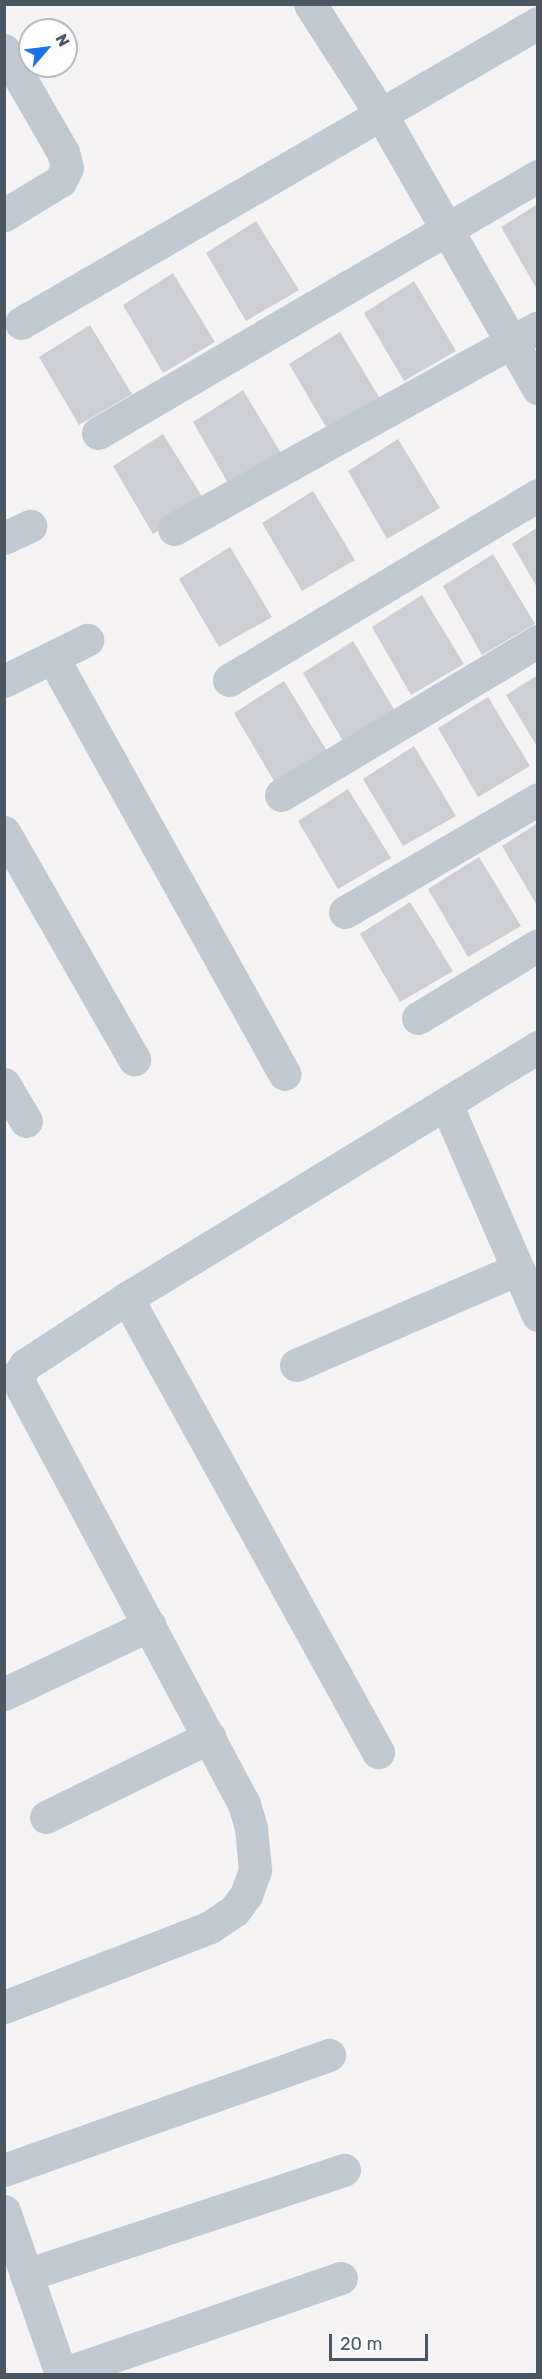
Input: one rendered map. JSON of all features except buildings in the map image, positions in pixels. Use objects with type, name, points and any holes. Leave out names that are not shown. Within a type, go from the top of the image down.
[{"type":"street","points":[[310,4],[382,116],[446,230],[524,336],[537,388]]},
{"type":"street","points":[[21,322],[382,116],[537,23]]},
{"type":"street","points":[[4,50],[67,159],[68,168],[60,182],[4,215]]},
{"type":"street","points":[[98,433],[537,176]]},
{"type":"street","points":[[174,529],[524,336]]},
{"type":"street","points":[[229,680],[537,495]]},
{"type":"street","points":[[4,681],[87,640]]},
{"type":"street","points":[[281,795],[537,641]]},
{"type":"street","points":[[53,658],[285,1074]]},
{"type":"street","points":[[345,912],[537,799]]},
{"type":"street","points":[[4,832],[134,1059]]},
{"type":"street","points":[[418,1018],[537,945]]},
{"type":"street","points":[[4,2007],[210,1927],[240,1903],[255,1870],[251,1828],[244,1804],[20,1384],[19,1374],[24,1365],[127,1298],[447,1106],[537,1047]]},
{"type":"street","points":[[4,1084],[26,1121]]},
{"type":"street","points":[[296,1365],[531,1294],[447,1106]]},
{"type":"street","points":[[127,1298],[378,1752]]},
{"type":"street","points":[[4,1694],[149,1625]]},
{"type":"street","points":[[45,1817],[209,1737]]},
{"type":"street","points":[[4,2170],[329,2055]]},
{"type":"street","points":[[26,2276],[344,2170]]},
{"type":"street","points":[[4,2211],[62,2374],[341,2278]]}]
